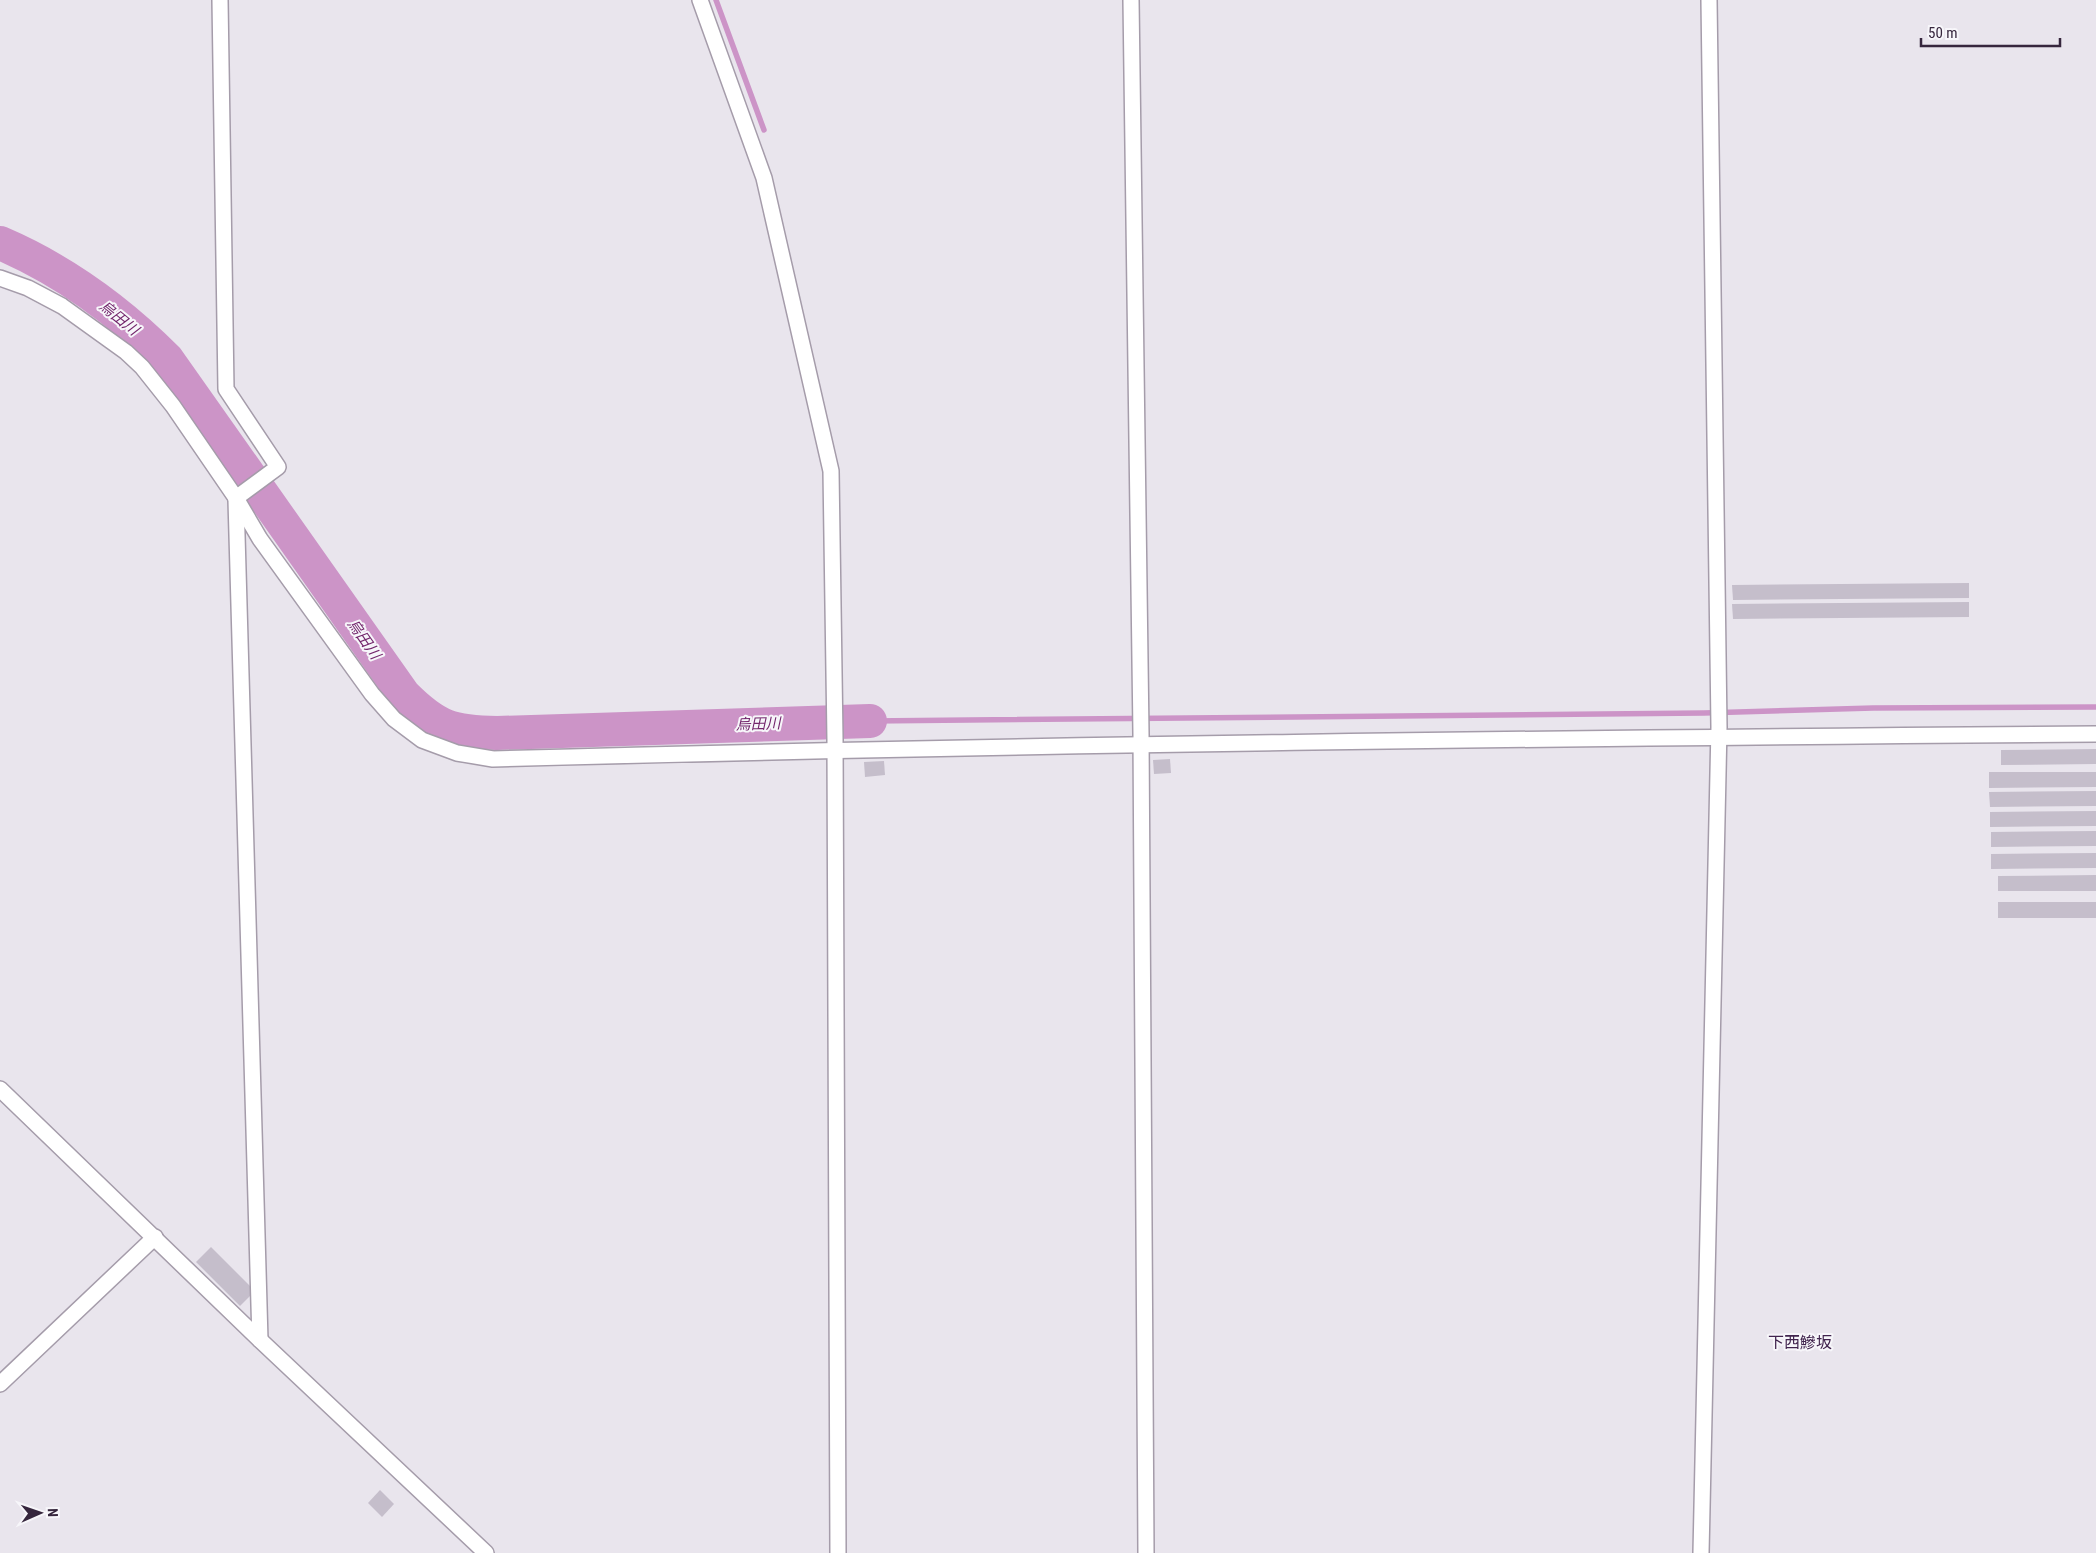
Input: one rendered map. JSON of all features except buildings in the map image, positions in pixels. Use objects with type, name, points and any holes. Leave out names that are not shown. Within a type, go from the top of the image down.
[{"type":"street","points":[[220,0],[226,389],[278,467],[240,495]]},
{"type":"street","points":[[700,0],[764,178],[831,471],[835,744],[838,1553]]},
{"type":"street","points":[[1131,0],[1141,739],[1146,1553]]},
{"type":"street","points":[[1701,1553],[1719,732],[1709,0]]},
{"type":"street","points":[[0,278],[28,288],[62,306],[142,367],[240,495],[260,539],[372,694],[394,719],[422,740],[456,753],[493,759],[835,744],[1141,739],[1719,732],[2096,734]]},
{"type":"street","points":[[240,495],[260,1340]]},
{"type":"street","points":[[0,1089],[260,1340],[486,1553]]},
{"type":"street","points":[[0,1384],[155,1237]]},
{"type":"waterway","points":[[716,0],[764,130]]},
{"type":"waterway","name":"烏田川","points":[[0,243],[46,266],[89,293],[130,324],[167,359],[404,695],[426,715],[436,721],[456,729],[497,733],[870,721]]},
{"type":"waterway","points":[[870,721],[1704,713],[1873,708],[2096,707]]},
{"type":"district","name":"下西鰺坂","points":[[1800,1342]]}]
